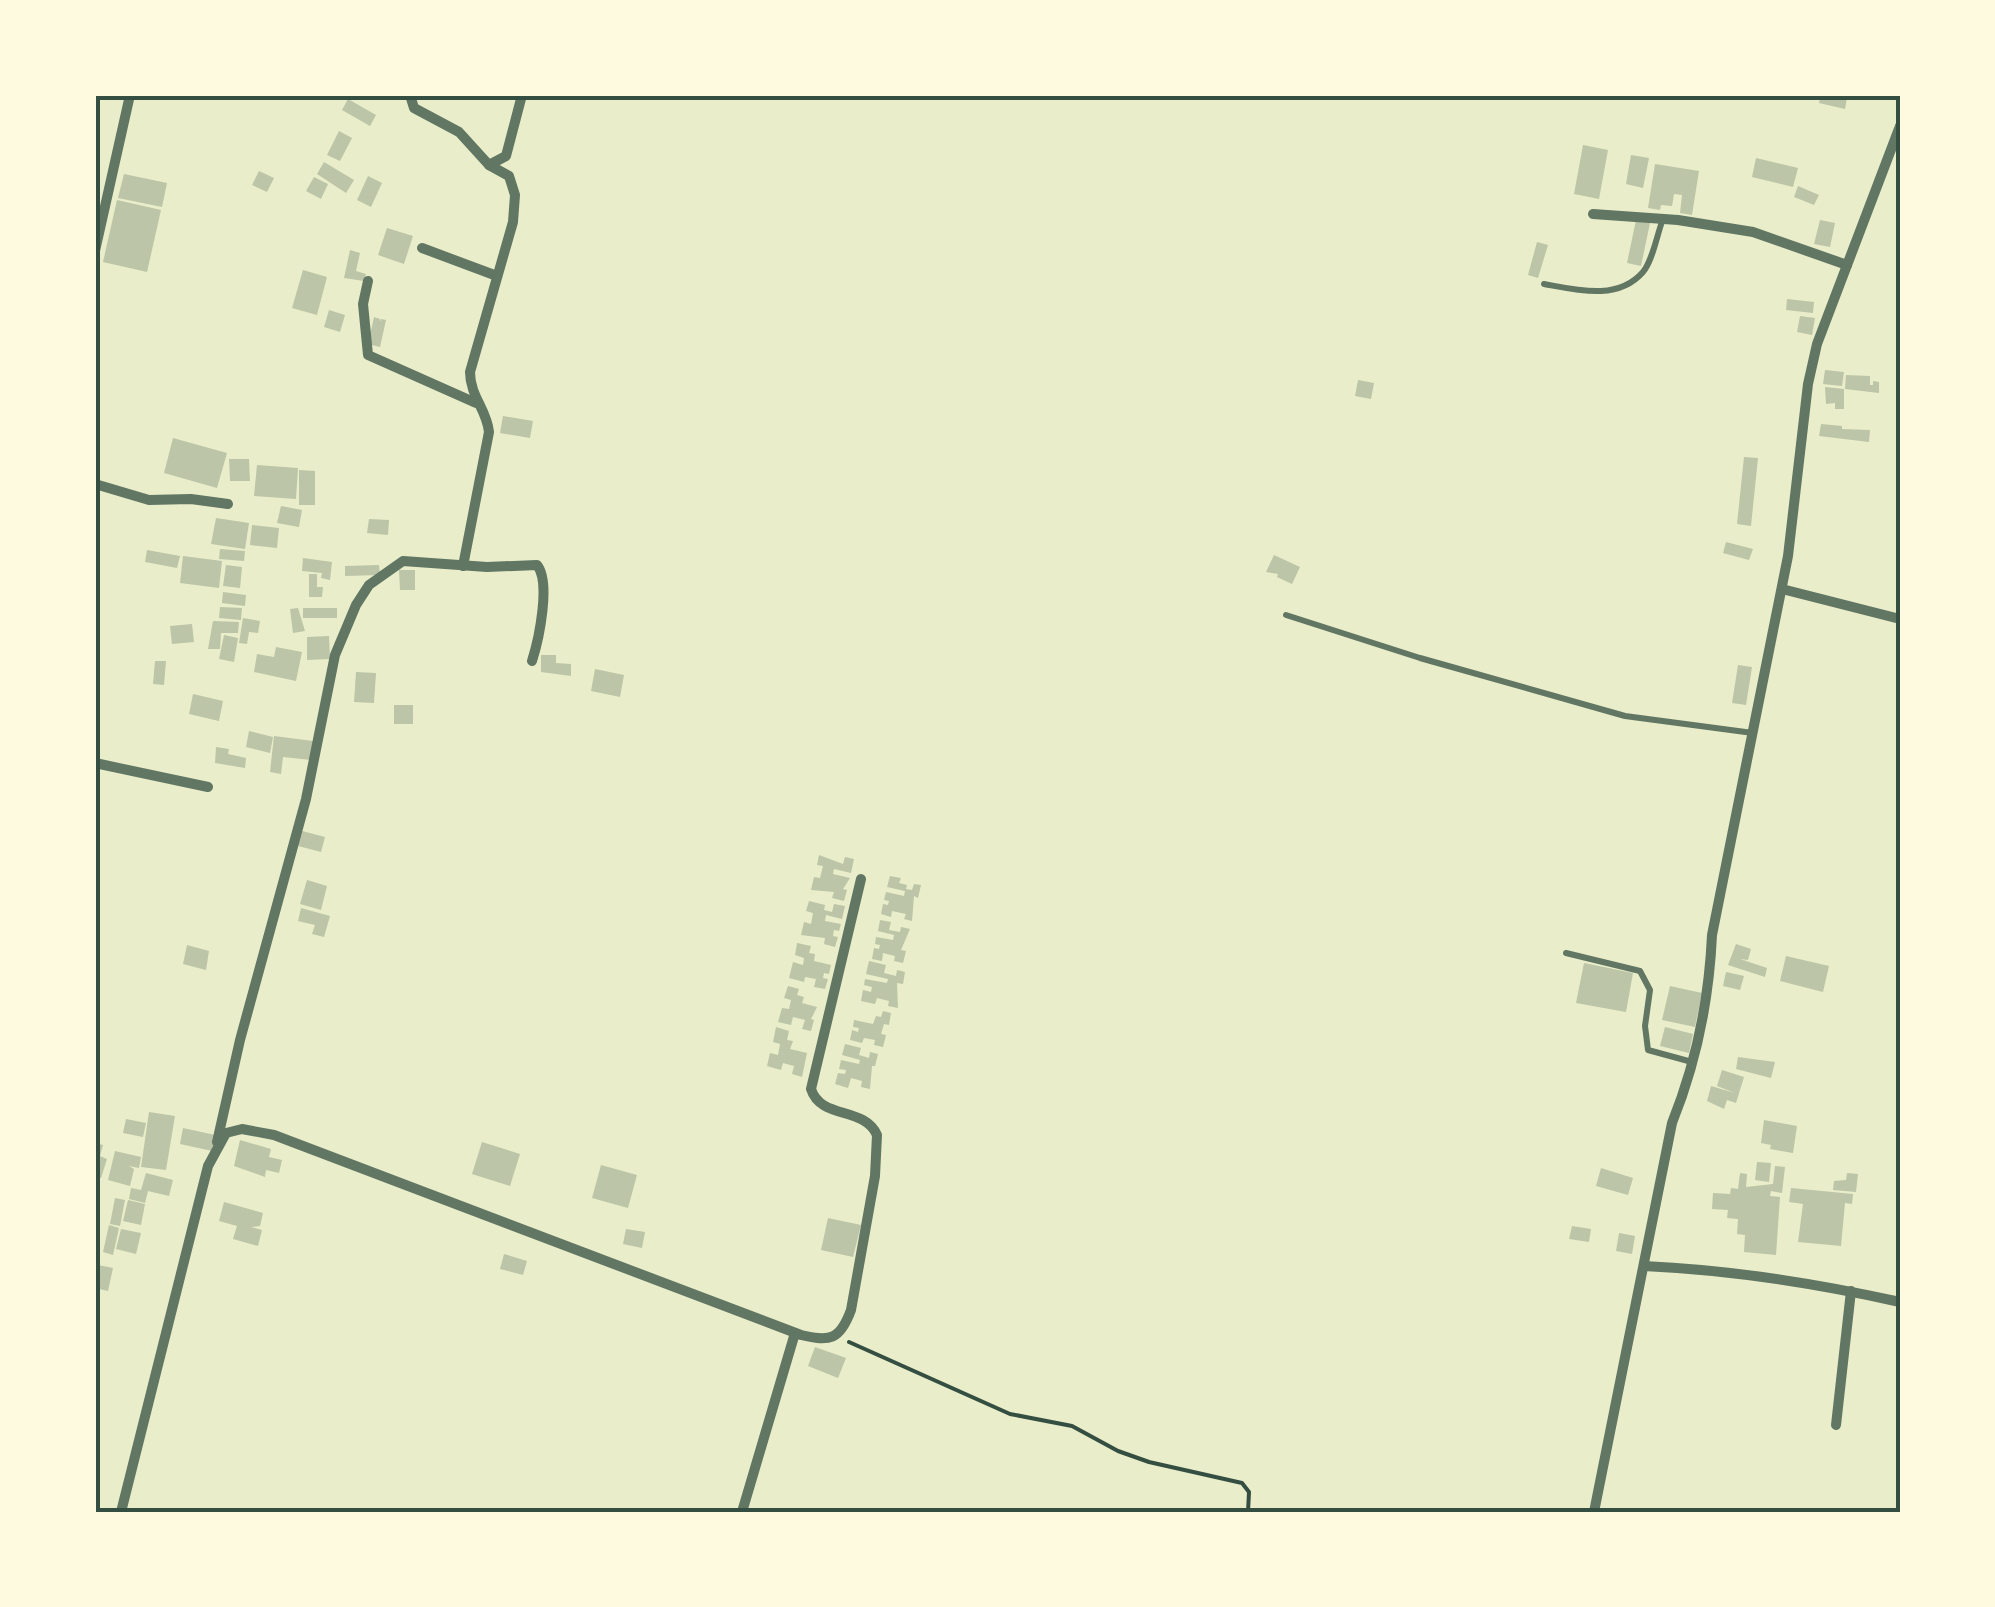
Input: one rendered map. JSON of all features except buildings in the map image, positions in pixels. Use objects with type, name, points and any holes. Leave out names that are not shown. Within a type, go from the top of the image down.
[{"type":"street","points":[[95,251],[130,95]]},
{"type":"street","points":[[410,95],[414,108],[459,132],[489,165],[509,176],[515,195],[513,222],[470,372],[476,403],[487,417],[489,432],[463,566]]},
{"type":"street","points":[[489,165],[506,156],[522,95]]},
{"type":"street","points":[[1594,1512],[1672,1123],[1693,1062],[1709,996],[1712,934],[1782,588],[1808,384],[1817,344],[1900,126]]},
{"type":"street","points":[[1593,214],[1752,232],[1846,265]]},
{"type":"street","points":[[422,248],[498,276]]},
{"type":"street","points":[[368,282],[362,304],[368,355],[476,403]]},
{"type":"street","points":[[95,484],[149,500],[191,499],[228,504]]},
{"type":"street","points":[[215,1152],[223,1107],[306,799],[320,721],[343,630],[370,584],[396,564],[416,560],[463,566],[540,566],[541,631],[532,662]]},
{"type":"street","points":[[1782,588],[1900,619]]},
{"type":"street","points":[[95,763],[208,788]]},
{"type":"street","points":[[121,1512],[208,1166],[226,1133],[242,1129],[274,1135],[794,1332],[814,1338],[836,1336],[845,1327],[850,1310],[875,1176],[877,1135],[874,1126],[866,1121],[820,1104],[811,1090],[861,879]]},
{"type":"street","points":[[1644,1266],[1710,1269],[1900,1302]]},
{"type":"street","points":[[1836,1425],[1852,1291]]},
{"type":"street","points":[[742,1512],[794,1332]]},
{"type":"lane","points":[[1544,284],[1582,290],[1622,288],[1645,271],[1662,219]]},
{"type":"lane","points":[[1286,615],[1625,716],[1754,734]]},
{"type":"lane","points":[[1566,953],[1640,971],[1651,994],[1645,1019],[1648,1050],[1693,1062]]},
{"type":"path","points":[[836,1336],[1010,1414],[1072,1426],[1149,1462],[1242,1482],[1249,1492],[1248,1512]]}]
